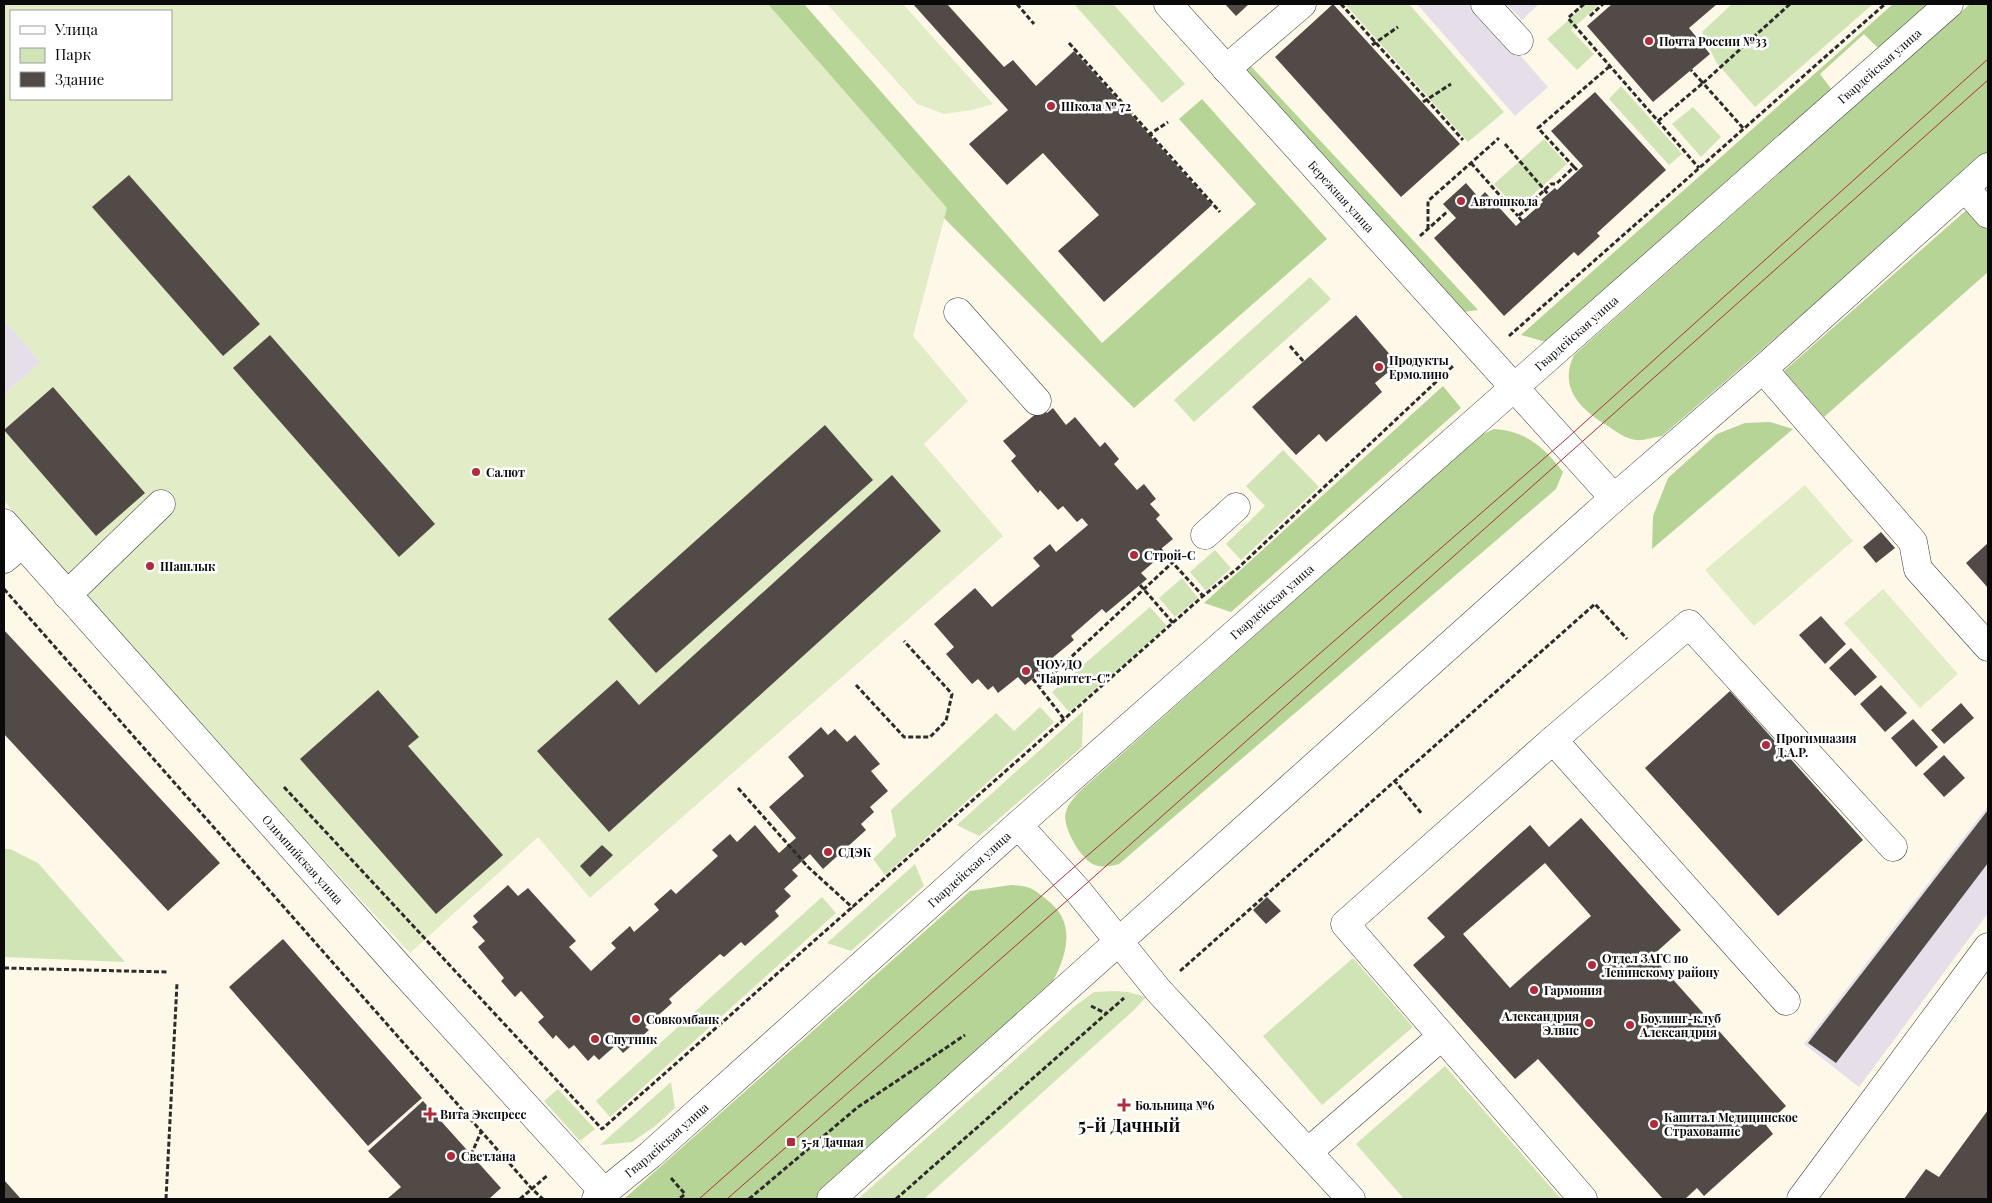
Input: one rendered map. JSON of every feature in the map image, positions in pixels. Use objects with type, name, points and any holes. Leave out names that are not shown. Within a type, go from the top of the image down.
[{"type":"street","name":"Бережная улица","points":[[1168,4],[1614,498]]},
{"type":"street","points":[[1226,69],[1302,4]]},
{"type":"street","points":[[1486,4],[1519,41]]},
{"type":"street","name":"Гвардейская улица","points":[[600,1196],[650,1155],[1018,826],[1949,4]]},
{"type":"street","points":[[831,1199],[1614,498],[1763,369],[1988,167]]},
{"type":"street","points":[[1965,188],[1988,214]]},
{"type":"street","points":[[958,312],[1037,401]]},
{"type":"street","points":[[1763,369],[1913,542],[1918,569],[1988,647]]},
{"type":"street","points":[[67,594],[161,504]]},
{"type":"street","points":[[1205,535],[1236,507]]},
{"type":"street","name":"Олимпийская улица","points":[[4,523],[13,552],[67,594],[398,966],[570,1155],[600,1196]]},
{"type":"street","points":[[1583,1199],[1345,924],[1553,740],[1689,624],[1893,846]]},
{"type":"street","points":[[1553,740],[1786,1001]]},
{"type":"street","points":[[1018,826],[1078,891],[1158,990],[1351,1199]]},
{"type":"street","points":[[1801,1199],[1988,947]]},
{"type":"street","points":[[1308,1152],[1442,1036]]},
{"type":"path","points":[[1017,4],[1034,24]]},
{"type":"path","points":[[1341,4],[1463,140]]},
{"type":"path","points":[[1584,4],[1568,18],[1699,168]]},
{"type":"path","points":[[1590,16],[1604,4]]},
{"type":"path","points":[[1658,120],[1703,83],[1790,4]]},
{"type":"path","points":[[1510,336],[1885,4]]},
{"type":"path","points":[[1372,45],[1398,27]]},
{"type":"path","points":[[1069,43],[1220,212]]},
{"type":"path","points":[[1578,171],[1538,128],[1610,66]]},
{"type":"path","points":[[1691,70],[1743,128]]},
{"type":"path","points":[[1423,102],[1450,84]]},
{"type":"path","points":[[1150,135],[1168,122]]},
{"type":"path","points":[[1428,229],[1428,201],[1499,138]]},
{"type":"path","points":[[1505,144],[1548,194]]},
{"type":"path","points":[[1471,163],[1522,221]]},
{"type":"path","points":[[1518,216],[1536,202],[1537,197],[1544,190],[1551,184],[1556,184],[1574,167]]},
{"type":"path","points":[[1420,236],[1448,210]]},
{"type":"path","points":[[1290,346],[1304,362]]},
{"type":"path","points":[[284,787],[602,1129],[1173,622],[1238,568],[1460,360]]},
{"type":"path","points":[[1160,549],[1203,596]]},
{"type":"path","points":[[1039,687],[1173,562]]},
{"type":"path","points":[[1140,585],[1173,622]]},
{"type":"path","points":[[4,589],[481,1132],[543,1199]]},
{"type":"path","points":[[1158,990],[1595,604],[1619,631]]},
{"type":"path","points":[[856,685],[904,737],[930,737],[946,721],[952,694],[904,641]]},
{"type":"path","points":[[1032,679],[1064,719]]},
{"type":"path","points":[[1394,780],[1420,812]]},
{"type":"path","points":[[738,788],[808,867],[853,908]]},
{"type":"path","points":[[4,968],[167,972]]},
{"type":"path","points":[[166,1199],[177,983]]},
{"type":"path","points":[[896,1199],[1126,996],[1132,1002]]},
{"type":"path","points":[[749,1199],[858,1107]]},
{"type":"path","points":[[471,1155],[481,1132]]},
{"type":"path","points":[[520,1199],[570,1155]]},
{"type":"path","points":[[679,1199],[685,1194]]},
{"type":"shaded area","points":[[1417,4],[1475,4],[1548,87],[1515,116]]},
{"type":"shaded area","points":[[1506,4],[1539,4],[1522,20]]},
{"type":"shaded area","points":[[4,320],[41,362],[4,395]]},
{"type":"shaded area","points":[[1988,806],[1988,913],[1859,1087],[1804,1044]]},
{"type":"green space","name":"Салют","points":[[4,4],[768,4],[947,208],[913,336],[968,401],[924,444],[1003,536],[590,898],[538,837],[410,953],[257,787],[4,501],[4,395],[41,362],[4,320]]},
{"type":"green space","points":[[728,4],[804,4],[1102,343],[1256,204],[1179,119],[1202,99],[1327,239],[1134,408],[944,218],[904,337],[883,471]]},
{"type":"green space","points":[[827,4],[903,4],[993,104],[972,110],[944,114],[917,104]]},
{"type":"green space","points":[[1074,4],[1113,4],[1185,84],[1162,103]]},
{"type":"green space","points":[[1345,4],[1409,4],[1504,112],[1468,142]]},
{"type":"green space","points":[[1587,4],[1600,4],[1571,30],[1594,54],[1577,70],[1547,39]]},
{"type":"green space","points":[[1732,4],[1873,4],[1755,107],[1716,62],[1702,32]]},
{"type":"green space","points":[[1893,4],[1933,4],[1881,51],[1864,34],[1820,74],[1832,90],[1546,342],[1521,335]]},
{"type":"green space","points":[[1970,4],[1988,4],[1988,154],[1662,436],[1642,440],[1632,439],[1617,432],[1589,413],[1575,397],[1571,388],[1569,378],[1570,367],[1574,355]]},
{"type":"green space","points":[[1247,62],[1478,310],[1456,313],[1244,71]]},
{"type":"green space","points":[[1621,86],[1682,154],[1669,165],[1609,99]]},
{"type":"green space","points":[[1693,107],[1721,137],[1701,157],[1672,124]]},
{"type":"green space","points":[[1544,139],[1567,164],[1517,209],[1494,184]]},
{"type":"green space","points":[[1971,206],[1988,226],[1988,272],[1824,417],[1784,371]]},
{"type":"green space","points":[[1310,277],[1331,299],[1194,422],[1174,400]]},
{"type":"green space","points":[[1443,386],[1461,408],[1231,612],[1204,603]]},
{"type":"green space","points":[[1770,422],[1793,429],[1652,549],[1653,516],[1668,478],[1717,434],[1745,423]]},
{"type":"green space","points":[[1494,429],[1505,430],[1525,437],[1549,455],[1563,472],[1556,489],[1119,864],[1098,866],[1084,857],[1070,834],[1065,818],[1068,806],[1079,792],[1479,436]]},
{"type":"green space","points":[[1283,450],[1319,487],[1241,560],[1226,544],[1265,506],[1246,486]]},
{"type":"green space","points":[[1805,485],[1853,541],[1754,626],[1705,570]]},
{"type":"green space","points":[[1215,550],[1231,568],[1206,591],[1190,572]]},
{"type":"green space","points":[[1182,578],[1198,598],[1175,617],[1159,598]]},
{"type":"green space","points":[[1883,589],[1958,674],[1920,708],[1844,623]]},
{"type":"green space","points":[[1150,607],[1167,626],[1069,712],[1052,692]]},
{"type":"green space","points":[[1040,707],[1054,722],[885,875],[873,859],[896,836],[891,810],[996,713],[1014,731]]},
{"type":"green space","points":[[1083,711],[1082,747],[979,836],[957,825]]},
{"type":"green space","points":[[4,849],[10,849],[38,863],[125,962],[4,957]]},
{"type":"green space","points":[[915,864],[924,886],[851,951],[827,943]]},
{"type":"green space","points":[[1011,885],[1030,888],[1037,892],[1057,910],[1064,921],[1066,945],[1063,958],[1046,995],[817,1199],[624,1199],[970,891]]},
{"type":"green space","points":[[822,897],[836,913],[610,1117],[596,1101]]},
{"type":"green space","points":[[1353,958],[1413,1027],[1322,1105],[1263,1036]]},
{"type":"green space","points":[[1116,991],[1146,997],[1134,1010],[924,1199],[858,1199],[1075,1006],[1094,992]]},
{"type":"green space","points":[[1445,1066],[1561,1199],[1404,1199],[1356,1144]]},
{"type":"green space","points":[[671,1082],[675,1108],[654,1127],[632,1142],[600,1145]]},
{"type":"green space","points":[[558,1089],[595,1129],[580,1141],[544,1101]]},
{"type":"building","points":[[913,4],[947,4],[1004,67],[1013,60],[1036,86],[1074,51],[1212,205],[1104,302],[1058,251],[1099,215],[1043,153],[1007,185],[969,144],[1008,110]]},
{"type":"building","points":[[1225,4],[1249,4],[1236,16]]},
{"type":"building","points":[[1333,4],[1460,144],[1401,197],[1275,57]]},
{"type":"building","name":"Почта России №33","points":[[1612,4],[1717,4],[1689,28],[1710,54],[1653,102],[1587,26]]},
{"type":"building","points":[[1595,92],[1666,170],[1597,233],[1600,236],[1578,256],[1574,252],[1504,316],[1434,238],[1456,218],[1443,204],[1466,183],[1479,198],[1485,192],[1516,226],[1543,202],[1541,200],[1555,188],[1557,190],[1583,166],[1551,131]]},
{"type":"building","points":[[129,175],[260,324],[223,356],[92,207]]},
{"type":"building","points":[[1356,315],[1398,364],[1375,383],[1382,392],[1326,442],[1319,434],[1296,455],[1252,407]]},
{"type":"building","points":[[270,335],[435,524],[399,557],[233,368]]},
{"type":"building","points":[[53,387],[145,493],[96,536],[4,430]]},
{"type":"building","points":[[1043,408],[1047,413],[1053,408],[1066,425],[1075,417],[1100,447],[1105,442],[1119,459],[1114,464],[1137,490],[1144,484],[1156,499],[1150,504],[1160,515],[1156,519],[1173,539],[1151,557],[1155,561],[1141,573],[1147,579],[1106,613],[1102,609],[1071,636],[1074,640],[1039,669],[1041,672],[1025,685],[1018,677],[998,693],[993,686],[988,690],[978,679],[972,684],[946,654],[954,647],[934,624],[975,588],[992,607],[1040,566],[1033,558],[1050,544],[1056,552],[1088,525],[1082,518],[1077,522],[1063,506],[1058,510],[1040,490],[1038,493],[1011,461],[1016,456],[1003,441]]},
{"type":"building","points":[[825,425],[873,480],[656,673],[608,619]]},
{"type":"building","points":[[892,475],[941,531],[609,832],[537,751],[617,680],[639,705]]},
{"type":"building","points":[[1881,532],[1895,548],[1876,563],[1863,547]]},
{"type":"building","points":[[1988,543],[1988,588],[1966,563]]},
{"type":"building","points":[[1821,616],[1846,644],[1825,664],[1799,635]]},
{"type":"building","points":[[4,630],[220,863],[168,911],[4,734]]},
{"type":"building","points":[[1851,648],[1877,677],[1855,696],[1829,668]]},
{"type":"building","points":[[1881,685],[1907,713],[1885,732],[1860,704]]},
{"type":"building","points":[[378,690],[419,737],[408,746],[503,855],[436,914],[300,759]]},
{"type":"building","points":[[1730,691],[1863,840],[1778,916],[1645,768]]},
{"type":"building","points":[[1961,703],[1974,718],[1944,744],[1931,730]]},
{"type":"building","points":[[1913,719],[1938,747],[1916,767],[1891,738]]},
{"type":"building","points":[[821,727],[828,735],[835,729],[847,742],[855,735],[880,764],[871,771],[888,791],[870,807],[874,812],[861,824],[866,830],[823,869],[810,854],[792,870],[798,876],[784,889],[791,896],[775,911],[779,916],[745,946],[741,942],[724,957],[720,954],[669,999],[672,1003],[645,1027],[649,1030],[623,1053],[616,1045],[599,1060],[594,1055],[588,1061],[574,1045],[569,1049],[556,1035],[553,1039],[538,1022],[544,1017],[521,991],[515,997],[501,981],[504,978],[478,947],[485,941],[472,927],[478,922],[473,916],[508,885],[518,896],[528,888],[576,941],[569,947],[591,971],[616,948],[611,943],[630,926],[634,932],[659,910],[654,904],[671,889],[676,894],[718,856],[712,850],[730,834],[737,842],[755,825],[779,853],[796,838],[769,807],[804,776],[788,757]]},
{"type":"building","points":[[1944,755],[1965,778],[1944,797],[1923,774]]},
{"type":"building","points":[[1988,810],[1988,863],[1836,1063],[1808,1043]]},
{"type":"building","name":"Александрия Элвис","points":[[1581,818],[1681,930],[1652,956],[1786,1106],[1766,1125],[1773,1134],[1704,1196],[1697,1188],[1685,1199],[1663,1199],[1538,1059],[1515,1079],[1413,965],[1445,937],[1427,918],[1530,825],[1549,847]],"holes":[[[1545,863],[1591,916],[1510,988],[1463,934]]]},
{"type":"building","points":[[602,845],[613,855],[590,877],[580,866]]},
{"type":"building","points":[[1267,897],[1281,911],[1266,924],[1253,910]]},
{"type":"building","points":[[283,939],[422,1098],[368,1146],[229,987]]},
{"type":"building","points":[[423,1101],[501,1188],[489,1199],[387,1199],[401,1187],[368,1151]]},
{"type":"building","points":[[1988,1110],[1988,1199],[1904,1199],[1926,1169],[1939,1177]]},
{"type":"building","points":[[4,1180],[21,1199],[4,1199]]},
{"type":"tram line","points":[[699,1199],[1064,876],[1564,441],[1988,59]]},
{"type":"tram line","points":[[727,1199],[1078,891],[1988,80]]},
{"type":"place","name":"Почта России №33","points":[[1649,41]]},
{"type":"place","name":"Школа № 72","points":[[1051,106]]},
{"type":"place","name":"Автошкола","points":[[1461,201]]},
{"type":"place","name":"Продукты Ермолино","points":[[1379,367]]},
{"type":"place","name":"Салют","points":[[476,472]]},
{"type":"place","name":"Строй-С","points":[[1134,555]]},
{"type":"place","name":"Шашлык","points":[[150,566]]},
{"type":"place","name":"ЧОУ ДО \"Паритет-С\"","points":[[1026,671]]},
{"type":"place","name":"Прогимназия Д.А.Р.","points":[[1766,745]]},
{"type":"place","name":"СДЭК","points":[[828,852]]},
{"type":"place","name":"Отдел ЗАГС по Ленинскому району","points":[[1592,965]]},
{"type":"place","name":"Гармония","points":[[1534,990]]},
{"type":"place","name":"Совкомбанк","points":[[636,1019]]},
{"type":"place","name":"Александрия Элвис","points":[[1589,1023]]},
{"type":"place","name":"Боулинг-клуб Александрия","points":[[1630,1025]]},
{"type":"place","name":"Спутник","points":[[595,1039]]},
{"type":"place","name":"Больница №6","points":[[1124,1105]]},
{"type":"place","name":"Вита Экспресс","points":[[430,1114]]},
{"type":"place","name":"Капитал Медицинское Страхование","points":[[1654,1124]]},
{"type":"place","name":"5-я Дачная","points":[[791,1142]]},
{"type":"place","name":"Светлана","points":[[451,1156]]},
{"type":"district","name":"5-й Дачный","points":[[1129,1125]]}]
